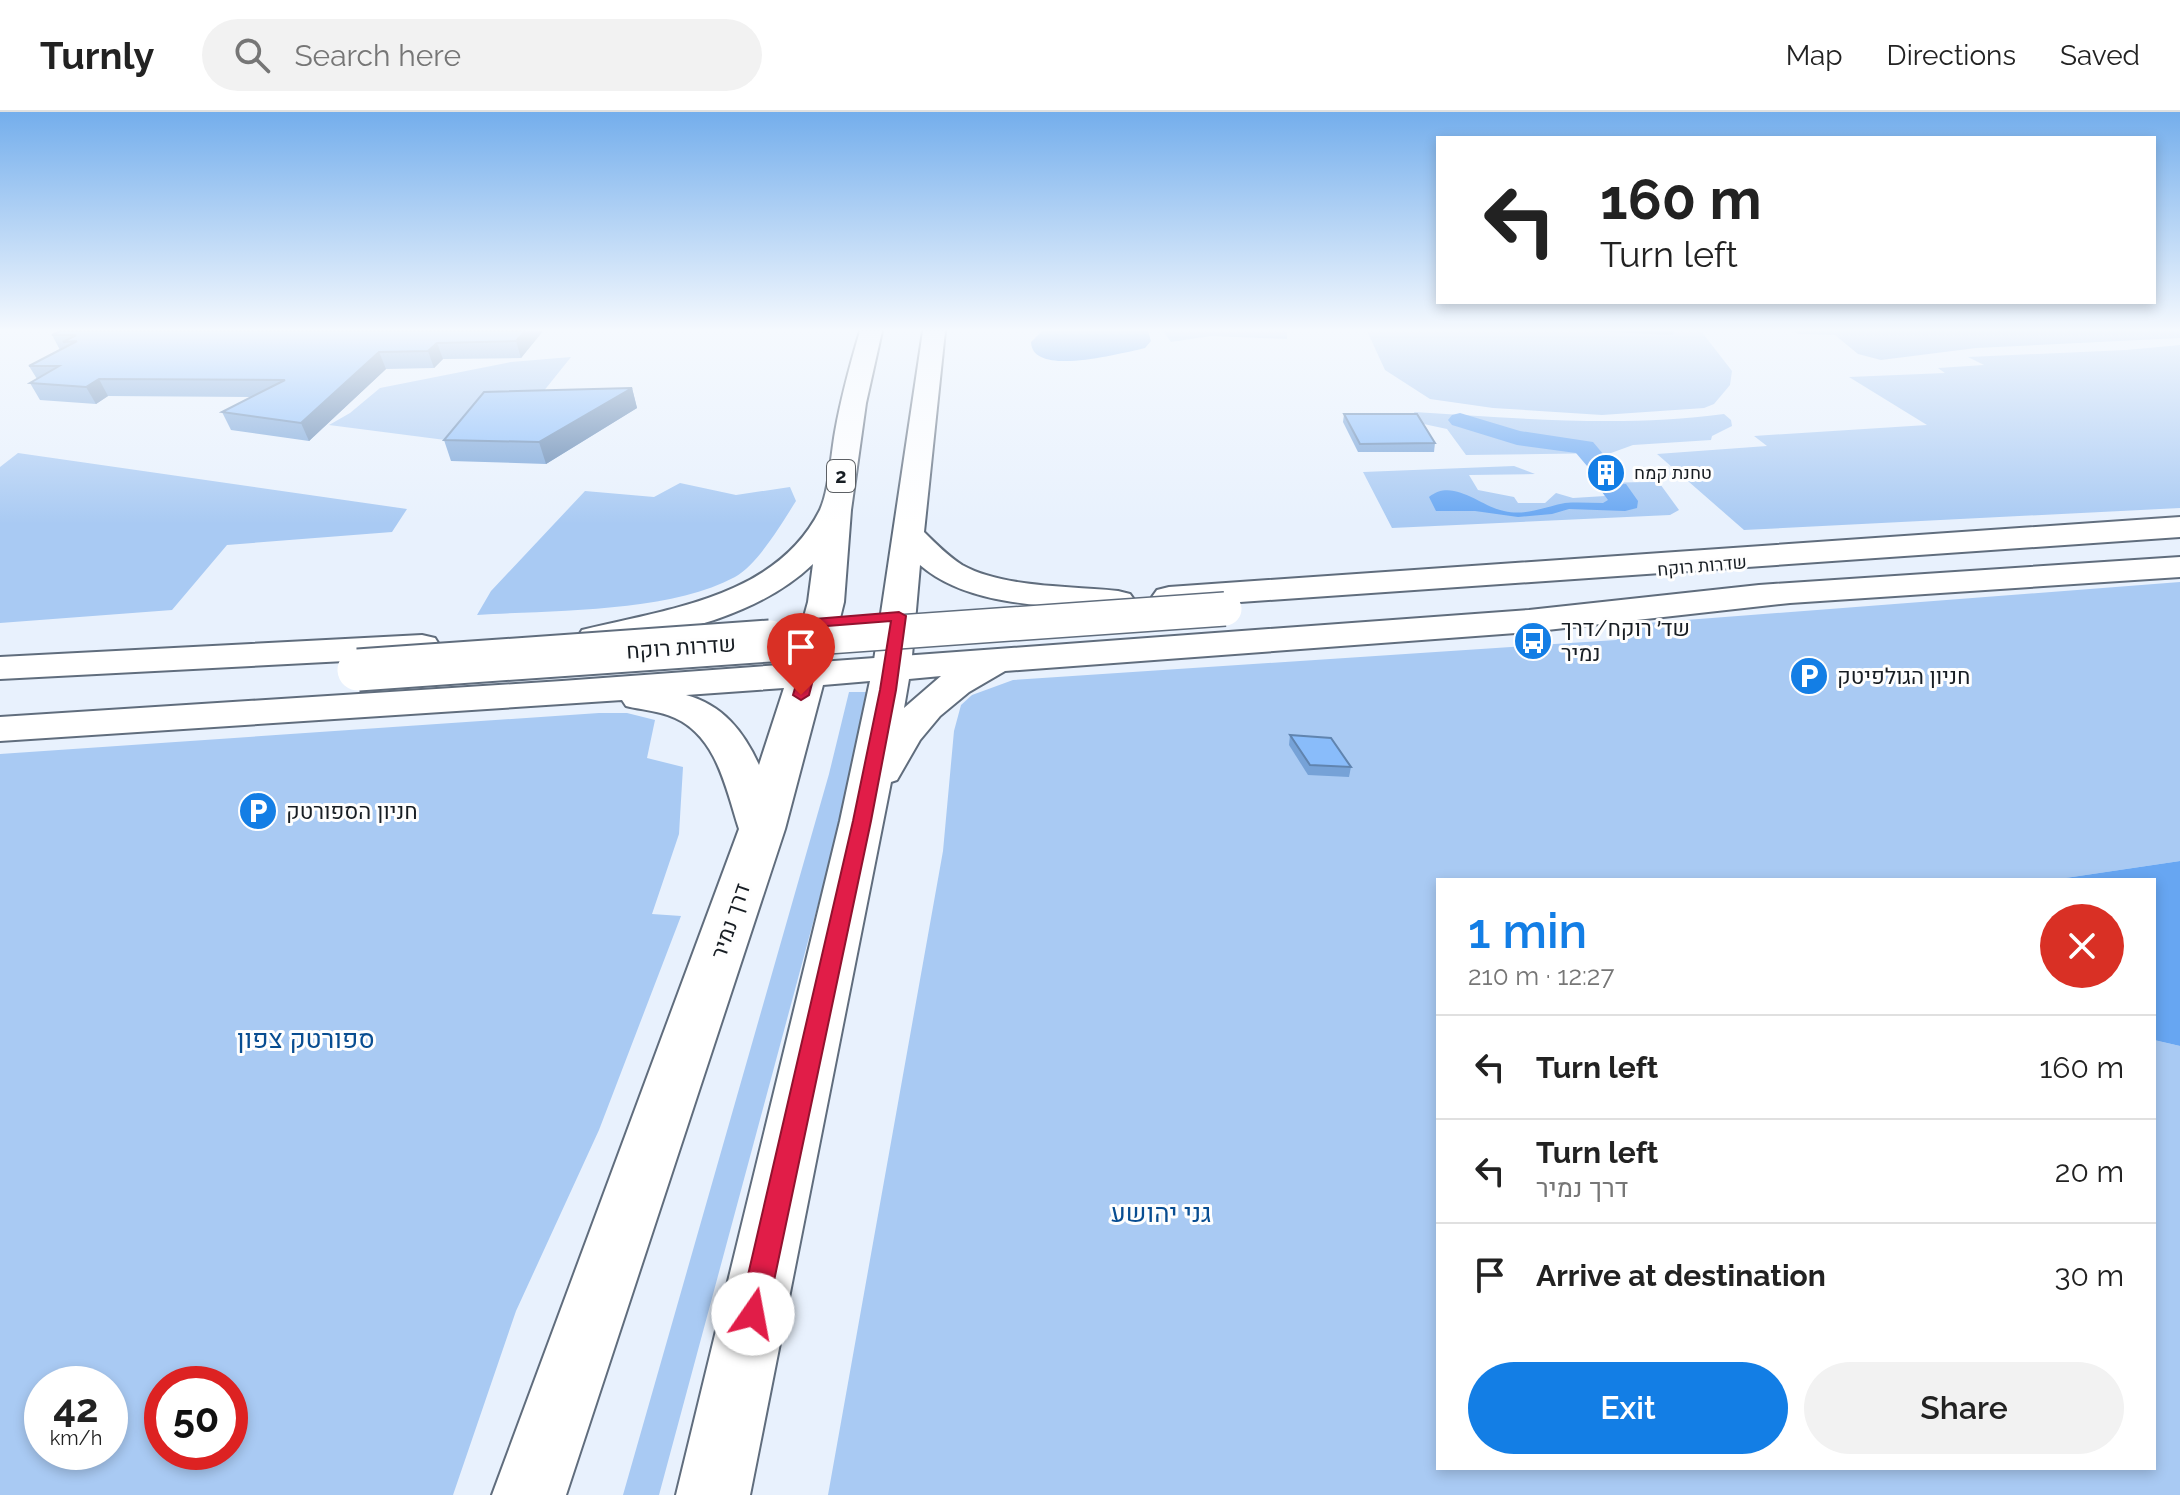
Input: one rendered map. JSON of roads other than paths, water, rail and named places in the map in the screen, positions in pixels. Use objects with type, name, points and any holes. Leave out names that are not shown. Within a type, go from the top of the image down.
[{"type":"main road","name":"דרך נמיר","points":[[529,1495],[762,829],[826,602],[836,510],[855,396]]},
{"type":"main road","points":[[713,1495],[862,821],[896,642],[925,396]]},
{"type":"main road","points":[[595,638],[674,622],[767,583],[806,553],[836,510]]},
{"type":"main road","name":"שדרות רוקח","points":[[0,693],[1225,609],[2028,536],[2180,527]]},
{"type":"main road","points":[[907,534],[937,563],[957,575],[1009,587],[1118,601]]},
{"type":"main road","points":[[0,729],[807,675],[896,642],[1118,601],[2028,536]]},
{"type":"main road","name":"שדרות רוקח","points":[[1225,609],[1786,594],[2180,567]]},
{"type":"main road","points":[[0,668],[595,638],[820,622],[896,642],[1023,657],[1529,621],[1786,594]]},
{"type":"main road","points":[[862,821],[883,767],[910,724],[930,701],[964,677],[1023,657]]},
{"type":"main road","name":"שדרות רוקח","points":[[0,700],[138,685]]},
{"type":"main road","points":[[562,693],[635,697],[691,710],[712,723],[726,740],[762,829]]},
{"type":"waterway","points":[[1460,420],[1517,438],[1584,447],[1602,468]]},
{"type":"place","name":"טחנת קמח","points":[[1606,473]]},
{"type":"place","name":"שד׳ רוקח/דרך נמיר","points":[[1533,641]]},
{"type":"place","name":"חניון הגולפיטק","points":[[1809,676]]},
{"type":"place","name":"חניון הספורטק","points":[[258,811]]},
{"type":"park label","name":"ספורטק צפון","points":[[306,1039]]},
{"type":"park label","name":"גני יהושע","points":[[1161,1213]]}]
